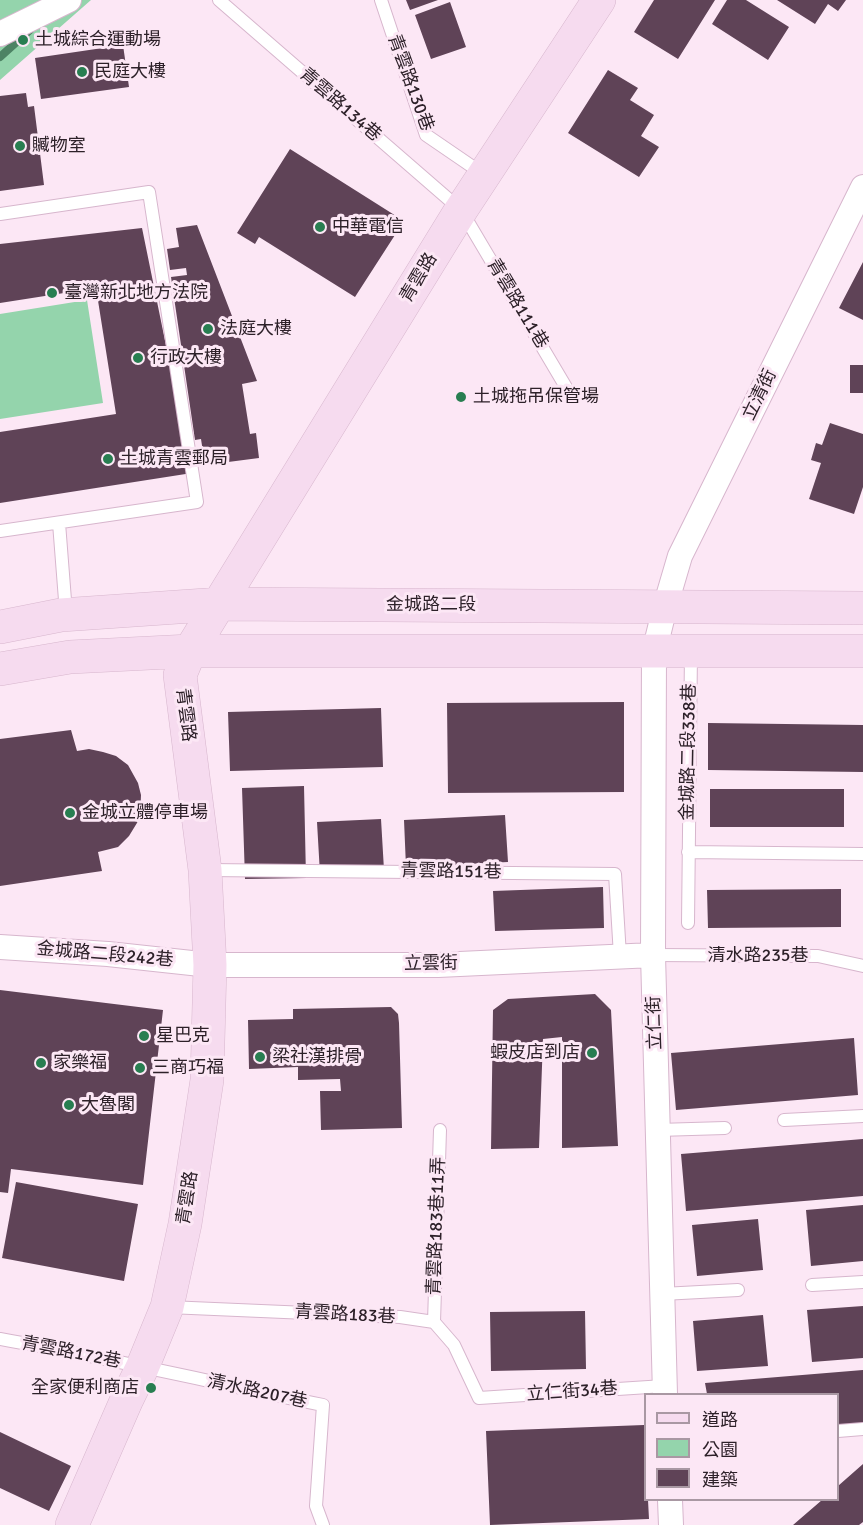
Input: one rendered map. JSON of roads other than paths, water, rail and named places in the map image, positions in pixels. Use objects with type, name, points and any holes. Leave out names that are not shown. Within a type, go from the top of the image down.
[{"type":"main road","name":"青雲路","points":[[72,1525],[167,1306],[185,1224],[207,1080],[210,965],[205,870],[180,675],[190,651],[221,604],[461,210],[591,6]]},
{"type":"main road","name":"金城路二段","points":[[0,627],[66,615],[221,604],[863,608]]},
{"type":"main road","points":[[0,669],[70,657],[190,651],[863,651]]},
{"type":"street","points":[[0,34],[69,0]]},
{"type":"street","name":"立清街","points":[[654,652],[664,607],[680,556],[863,187]]},
{"type":"street","name":"立仁街","points":[[654,652],[653,955],[664,1390]]},
{"type":"street","name":"金城路二段242巷","points":[[0,947],[108,954],[210,965]]},
{"type":"street","name":"立雲街","points":[[210,965],[438,965],[653,955]]},
{"type":"street","points":[[670,1501],[671,1525]]},
{"type":"lane","name":"青雲路134巷","points":[[219,0],[461,210]]},
{"type":"lane","name":"青雲路130巷","points":[[381,0],[426,135],[484,175]]},
{"type":"lane","points":[[0,214],[149,192],[197,502],[0,531]]},
{"type":"lane","name":"青雲路111巷","points":[[461,210],[573,399]]},
{"type":"lane","points":[[59,523],[66,615]]},
{"type":"lane","name":"金城路二段338巷","points":[[688,923],[691,651]]},
{"type":"lane","points":[[688,852],[863,854]]},
{"type":"lane","name":"青雲路151巷","points":[[205,870],[615,874],[620,956]]},
{"type":"lane","name":"清水路235巷","points":[[653,955],[818,956],[863,966]]},
{"type":"lane","points":[[784,1120],[863,1116]]},
{"type":"lane","points":[[658,1130],[725,1128]]},
{"type":"lane","name":"青雲路183巷11弄","points":[[434,1322],[440,1130]]},
{"type":"lane","points":[[812,1285],[863,1282]]},
{"type":"lane","points":[[662,1294],[738,1290]]},
{"type":"lane","name":"青雲路183巷","points":[[167,1306],[400,1317],[434,1322]]},
{"type":"lane","name":"立仁街34巷","points":[[434,1322],[454,1345],[479,1398],[664,1390]]},
{"type":"lane","name":"青雲路172巷","points":[[0,1339],[97,1356],[142,1368]]},
{"type":"lane","name":"清水路207巷","points":[[142,1368],[323,1405],[316,1506],[323,1525]]},
{"type":"lane","points":[[839,1431],[863,1429]]},
{"type":"waterway","points":[[0,57],[30,30]]},
{"type":"place","name":"土城綜合運動場","points":[[23,40]]},
{"type":"place","name":"民庭大樓","points":[[82,72]]},
{"type":"place","name":"贓物室","points":[[20,146]]},
{"type":"place","name":"中華電信","points":[[320,227]]},
{"type":"place","name":"臺灣新北地方法院","points":[[52,293]]},
{"type":"place","name":"法庭大樓","points":[[208,329]]},
{"type":"place","name":"行政大樓","points":[[138,358]]},
{"type":"place","name":"土城拖吊保管場","points":[[461,397]]},
{"type":"place","name":"土城青雲郵局","points":[[108,459]]},
{"type":"place","name":"金城立體停車場","points":[[70,813]]},
{"type":"place","name":"星巴克","points":[[144,1036]]},
{"type":"place","name":"蝦皮店到店","points":[[592,1053]]},
{"type":"place","name":"梁社漢排骨","points":[[260,1057]]},
{"type":"place","name":"家樂福","points":[[41,1063]]},
{"type":"place","name":"三商巧福","points":[[140,1068]]},
{"type":"place","name":"大魯閣","points":[[69,1105]]},
{"type":"place","name":"全家便利商店","points":[[151,1388]]}]
